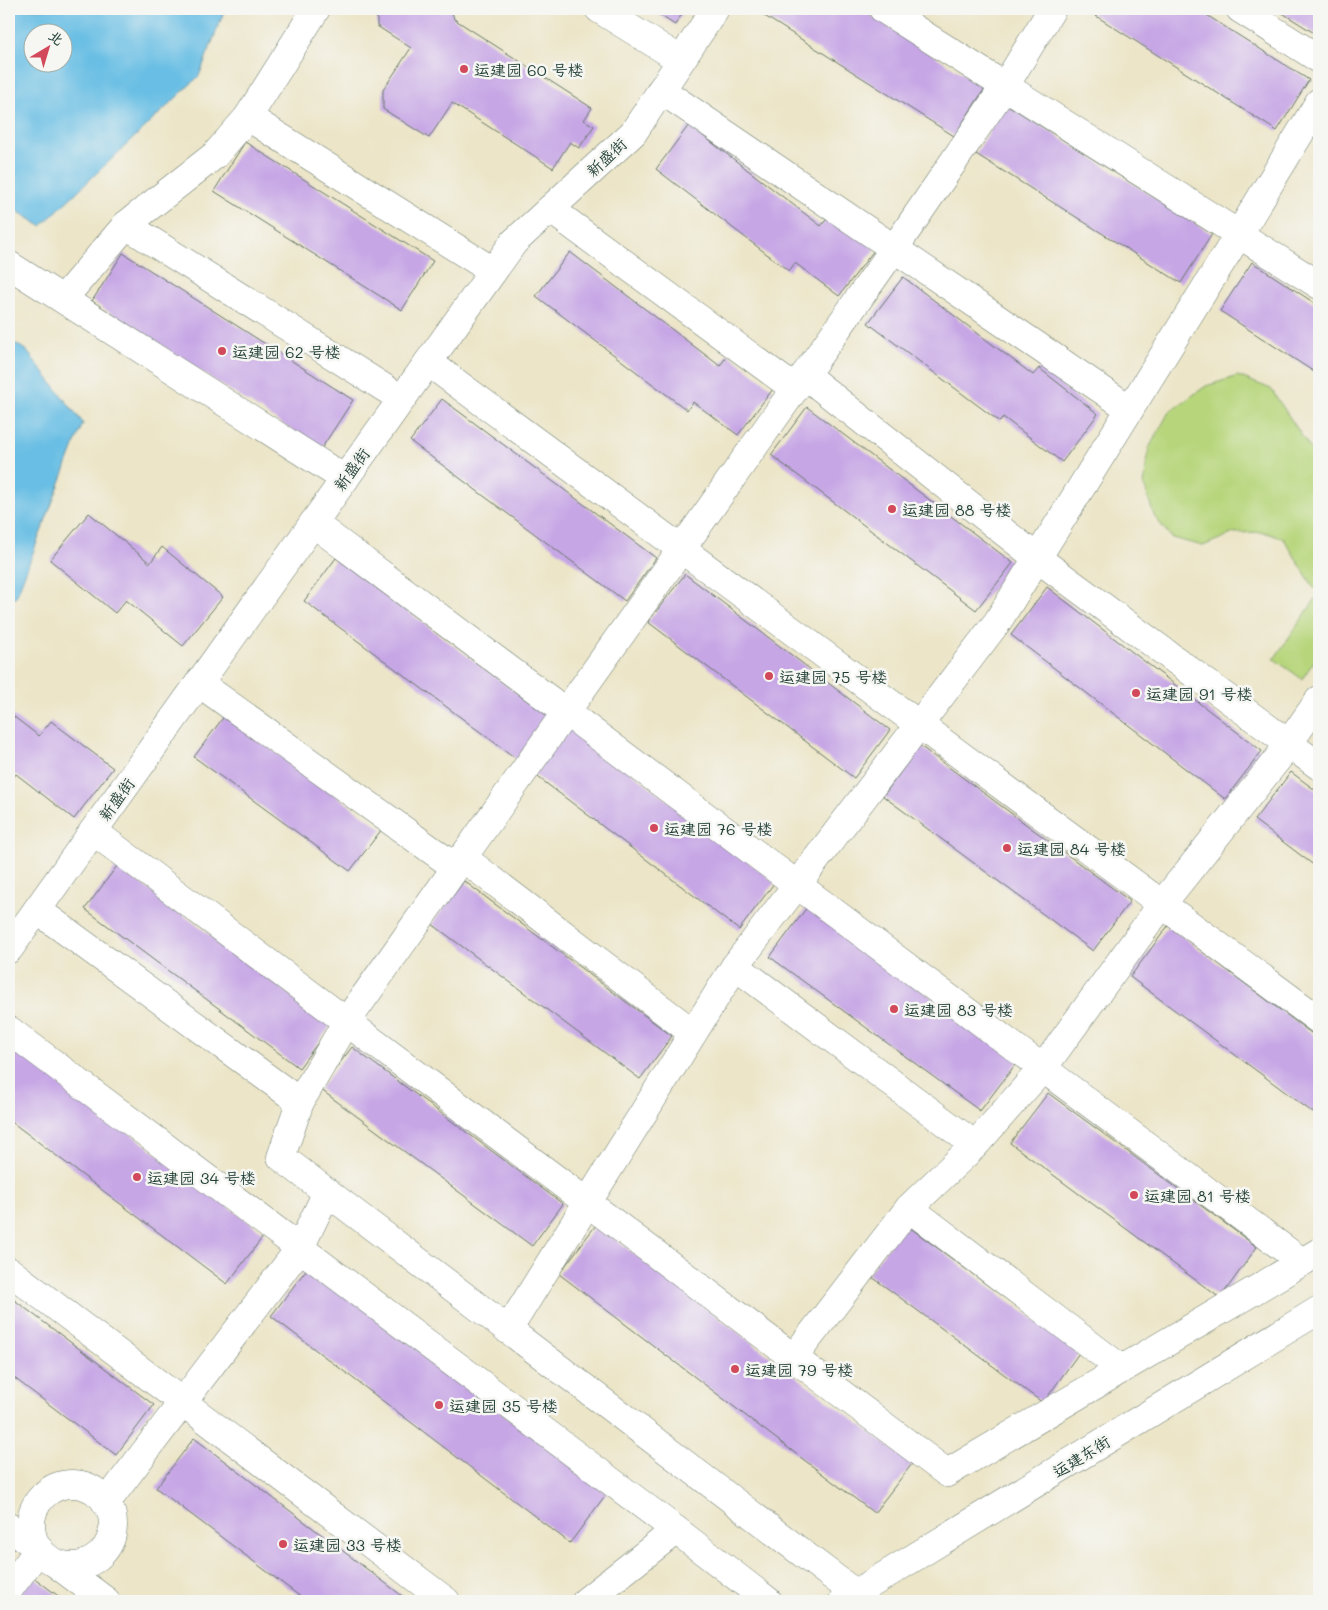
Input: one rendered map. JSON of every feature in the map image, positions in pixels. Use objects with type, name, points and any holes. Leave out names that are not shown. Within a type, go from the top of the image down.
[{"type":"street","points":[[63,300],[126,225],[215,155],[248,117],[316,9]]},
{"type":"street","points":[[599,9],[681,60]]},
{"type":"street","name":"新盛街","points":[[19,928],[93,831],[514,242],[633,133],[715,9]]},
{"type":"street","points":[[883,9],[1319,286]]},
{"type":"street","points":[[849,1598],[508,1330],[281,1157],[300,1102],[347,1020],[894,249],[1005,86],[1052,9]]},
{"type":"street","points":[[1240,9],[1319,60]]},
{"type":"street","points":[[661,90],[1130,409]]},
{"type":"street","points":[[508,1330],[735,966],[998,621],[1319,102]]},
{"type":"street","points":[[248,117],[493,271]]},
{"type":"street","points":[[550,209],[800,382],[1319,766]]},
{"type":"street","points":[[126,225],[402,399]]},
{"type":"street","points":[[9,265],[344,479]]},
{"type":"street","points":[[428,362],[1319,1020]]},
{"type":"street","points":[[313,523],[1043,1068],[1305,1256]]},
{"type":"street","points":[[199,683],[459,862],[693,1033]]},
{"type":"street","points":[[794,1357],[909,1208],[975,1145],[1043,1068],[1162,904],[1289,744],[1319,700]]},
{"type":"street","points":[[93,831],[347,1020],[947,1473],[1122,1369],[1305,1256],[1319,1239]]},
{"type":"street","points":[[19,928],[300,1102]]},
{"type":"street","points":[[735,966],[975,1145]]},
{"type":"street","points":[[9,1030],[768,1601]]},
{"type":"street","points":[[106,1503],[300,1248],[327,1192]]},
{"type":"street","points":[[909,1208],[1122,1369]]},
{"type":"street","points":[[9,1271],[446,1601]]},
{"type":"street","name":"运建东街","points":[[849,1598],[1319,1310]]},
{"type":"street","points":[[68,1483],[81,1484],[94,1489],[111,1510],[112,1538],[105,1550],[95,1560],[82,1565],[68,1566],[47,1556],[35,1544],[30,1531],[30,1517],[35,1505],[43,1494],[54,1486],[68,1483]]},
{"type":"street","points":[[9,1527],[106,1601]]},
{"type":"street","points":[[586,1601],[676,1530]]},
{"type":"street","points":[[9,1589],[47,1556]]},
{"type":"green space","points":[[1238,376],[1271,389],[1319,462],[1319,591],[1314,588],[1284,539],[1264,532],[1234,533],[1203,546],[1172,538],[1154,516],[1144,484],[1149,448],[1169,412],[1206,386]]},
{"type":"green space","points":[[1319,594],[1319,654],[1302,679],[1274,659]]},
{"type":"water","points":[[9,9],[225,9],[199,76],[41,226],[9,206]]},
{"type":"water","points":[[9,340],[26,350],[83,423],[16,597],[9,602]]},
{"type":"building","name":"运建园 60 号楼","points":[[377,9],[451,9],[454,19],[592,108],[584,120],[594,126],[579,148],[570,142],[553,168],[452,103],[429,138],[383,109],[383,90],[411,48],[377,26]]},
{"type":"building","points":[[650,9],[685,9],[675,25]]},
{"type":"building","points":[[767,9],[861,9],[985,88],[954,136],[763,15]]},
{"type":"building","points":[[1085,9],[1197,9],[1309,80],[1277,131]]},
{"type":"building","points":[[1276,9],[1319,9],[1319,36]]},
{"type":"building","points":[[1006,104],[1212,234],[1181,283],[976,154]]},
{"type":"building","points":[[689,125],[821,226],[830,215],[875,249],[839,296],[795,263],[789,271],[656,169]]},
{"type":"building","points":[[245,142],[433,261],[402,310],[214,191]]},
{"type":"building","points":[[570,252],[720,366],[728,354],[773,389],[738,435],[693,402],[687,410],[536,296]]},
{"type":"building","name":"运建园 62 号楼","points":[[123,253],[353,400],[321,449],[92,301]]},
{"type":"building","points":[[1252,262],[1319,306],[1319,375],[1220,311]]},
{"type":"building","points":[[903,277],[1033,375],[1039,368],[1098,414],[1062,462],[1003,417],[1000,422],[868,323]]},
{"type":"building","points":[[442,399],[656,558],[625,601],[410,441]]},
{"type":"building","name":"运建园 88 号楼","points":[[807,407],[1013,563],[976,610],[771,455]]},
{"type":"building","points":[[89,513],[150,563],[162,547],[223,597],[183,646],[126,600],[115,613],[50,560]]},
{"type":"building","points":[[336,558],[550,718],[518,760],[304,601]]},
{"type":"building","name":"运建园 75 号楼","points":[[685,574],[890,730],[854,778],[648,622]]},
{"type":"building","name":"运建园 91 号楼","points":[[1047,587],[1262,751],[1225,799],[1011,635]]},
{"type":"building","points":[[9,713],[39,736],[51,721],[113,768],[74,819],[16,774],[9,783]]},
{"type":"building","points":[[225,715],[382,829],[350,871],[194,757]]},
{"type":"building","name":"运建园 76 号楼","points":[[570,726],[775,882],[739,930],[534,774]]},
{"type":"building","name":"运建园 84 号楼","points":[[920,746],[1130,901],[1093,951],[883,796]]},
{"type":"building","points":[[1291,772],[1319,793],[1319,869],[1254,820]]},
{"type":"building","points":[[117,866],[331,1025],[299,1068],[85,909]]},
{"type":"building","points":[[464,881],[672,1036],[640,1079],[432,924]]},
{"type":"building","name":"运建园 83 号楼","points":[[808,906],[1018,1061],[980,1111],[770,957]]},
{"type":"building","points":[[1168,926],[1319,1039],[1319,1117],[1130,977]]},
{"type":"building","name":"运建园 34 号楼","points":[[9,1043],[265,1234],[227,1284],[9,1120]]},
{"type":"building","points":[[352,1047],[563,1204],[532,1246],[320,1089]]},
{"type":"building","name":"运建园 81 号楼","points":[[1048,1093],[1257,1247],[1220,1298],[1010,1143]]},
{"type":"building","points":[[905,1224],[1079,1353],[1043,1403],[868,1274]]},
{"type":"building","name":"运建园 79 号楼","points":[[596,1225],[912,1464],[874,1513],[559,1274]]},
{"type":"building","name":"运建园 35 号楼","points":[[309,1266],[607,1493],[570,1543],[271,1316]]},
{"type":"building","points":[[9,1296],[154,1405],[116,1455],[9,1374]]},
{"type":"building","name":"运建园 33 号楼","points":[[194,1438],[409,1601],[306,1601],[156,1488]]},
{"type":"building","points":[[33,1577],[65,1601],[14,1601]]},
{"type":"place","name":"运建园 60 号楼","points":[[464,69]]},
{"type":"place","name":"运建园 62 号楼","points":[[222,351]]},
{"type":"place","name":"运建园 88 号楼","points":[[892,509]]},
{"type":"place","name":"运建园 75 号楼","points":[[769,676]]},
{"type":"place","name":"运建园 91 号楼","points":[[1136,693]]},
{"type":"place","name":"运建园 76 号楼","points":[[654,828]]},
{"type":"place","name":"运建园 84 号楼","points":[[1007,848]]},
{"type":"place","name":"运建园 83 号楼","points":[[894,1009]]},
{"type":"place","name":"运建园 34 号楼","points":[[137,1177]]},
{"type":"place","name":"运建园 81 号楼","points":[[1134,1195]]},
{"type":"place","name":"运建园 79 号楼","points":[[735,1369]]},
{"type":"place","name":"运建园 35 号楼","points":[[439,1405]]},
{"type":"place","name":"运建园 33 号楼","points":[[283,1544]]}]
